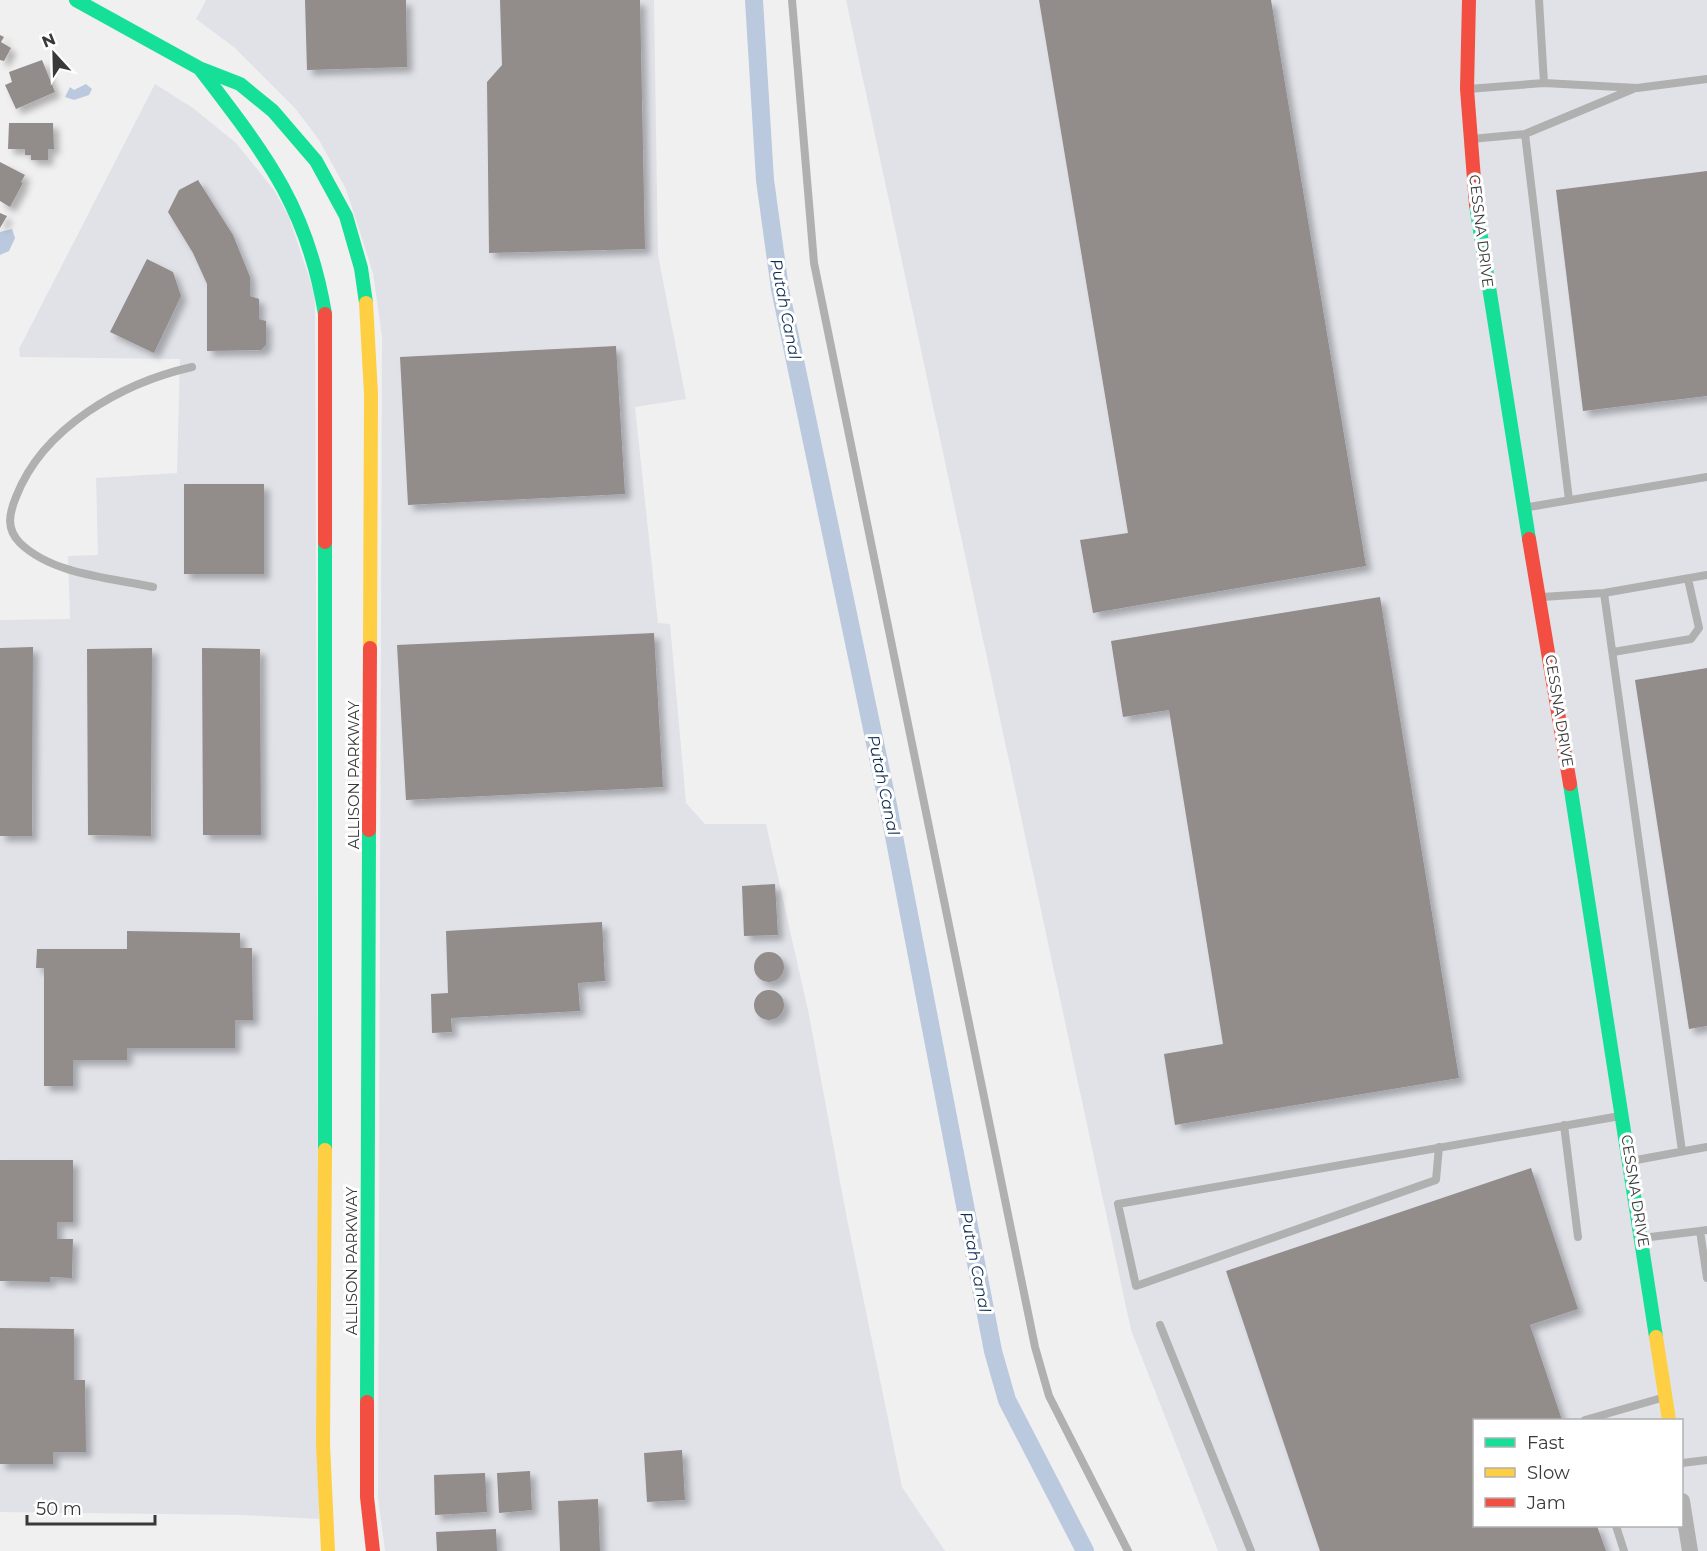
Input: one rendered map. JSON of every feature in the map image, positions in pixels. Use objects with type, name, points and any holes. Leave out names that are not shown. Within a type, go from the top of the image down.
[{"type":"street","name":"ALLISON PARKWAY","points":[[76,0],[199,68],[240,84],[273,111],[316,160],[346,216],[361,267],[369,326],[370,1049],[367,1497],[374,1551]]},
{"type":"street","name":"CESSNA DRIVE","points":[[1469,0],[1467,89],[1470,139],[1483,255],[1523,508],[1541,597],[1669,1419]]},
{"type":"street","name":"ALLISON PARKWAY","points":[[199,68],[237,115],[274,168],[306,237],[317,268],[325,313],[327,921],[323,1444],[328,1551]]},
{"type":"street","points":[[1683,1508],[1690,1551]]},
{"type":"lane","points":[[792,0],[814,263],[1035,1347],[1049,1396],[1128,1551]]},
{"type":"lane","points":[[1539,0],[1544,83]]},
{"type":"lane","points":[[1467,89],[1544,83],[1637,88],[1707,79]]},
{"type":"lane","points":[[1470,139],[1525,134],[1637,88]]},
{"type":"lane","points":[[1525,134],[1569,500]]},
{"type":"lane","points":[[153,587],[66,567],[41,557],[19,542],[10,529],[10,517],[21,484],[32,464],[62,433],[88,413],[137,385],[159,375],[192,367]]},
{"type":"lane","points":[[1523,508],[1707,477]]},
{"type":"lane","points":[[1541,597],[1605,593],[1707,575]]},
{"type":"lane","points":[[1613,651],[1691,639],[1697,634],[1699,628],[1688,579]]},
{"type":"lane","points":[[1605,593],[1682,1151]]},
{"type":"lane","points":[[1439,1147],[1436,1180],[1137,1286],[1118,1204],[1439,1147],[1623,1115]]},
{"type":"lane","points":[[1564,1125],[1578,1237]]},
{"type":"lane","points":[[1630,1161],[1707,1147]]},
{"type":"lane","points":[[1642,1238],[1703,1230],[1707,1278]]},
{"type":"lane","points":[[1160,1325],[1251,1551]]},
{"type":"lane","points":[[1589,1419],[1666,1397]]},
{"type":"lane","points":[[1683,1463],[1707,1460]]},
{"type":"lane","points":[[1616,1527],[1624,1551]]},
{"type":"shaded area","points":[[206,0],[654,0],[658,255],[686,399],[635,407],[658,623],[670,624],[686,803],[705,824],[766,824],[809,1015],[847,1219],[902,1487],[945,1551],[385,1551],[378,1498],[382,336],[373,273],[346,189],[319,140],[295,108],[235,48],[196,19]]},
{"type":"shaded area","points":[[846,0],[1707,0],[1707,1551],[1218,1551],[1131,1330]]},
{"type":"shaded area","points":[[155,84],[193,108],[236,143],[274,190],[289,217],[315,295],[319,1519],[242,1515],[0,1512],[0,620],[70,619],[68,556],[98,555],[96,478],[177,473],[180,359],[20,357],[19,349]]},
{"type":"water","points":[[86,84],[92,89],[89,95],[74,100],[65,97],[70,87],[74,90]]},
{"type":"water","points":[[12,229],[15,238],[9,251],[0,255],[0,232]]},
{"type":"building","points":[[305,0],[406,0],[407,67],[307,70]]},
{"type":"building","points":[[500,0],[640,0],[645,249],[489,253],[487,82],[502,65]]},
{"type":"building","points":[[1039,0],[1271,0],[1366,566],[1093,613],[1080,540],[1128,533]]},
{"type":"building","points":[[0,35],[4,37],[1,42],[11,48],[4,61],[0,60]]},
{"type":"building","points":[[42,60],[55,92],[16,109],[5,85],[12,82],[9,72]]},
{"type":"building","points":[[9,123],[53,123],[54,149],[48,149],[48,160],[31,160],[31,155],[25,155],[25,149],[8,149]]},
{"type":"building","points":[[0,162],[25,175],[10,207],[0,201]]},
{"type":"building","points":[[1707,171],[1707,396],[1583,411],[1556,190]]},
{"type":"building","points":[[198,180],[233,235],[250,277],[250,296],[259,299],[259,319],[266,321],[266,345],[261,350],[207,351],[207,284],[193,253],[168,212],[179,190]]},
{"type":"building","points":[[0,213],[7,216],[0,228]]},
{"type":"building","points":[[147,259],[173,272],[181,296],[154,353],[110,332]]},
{"type":"building","points":[[616,346],[625,494],[408,505],[400,357]]},
{"type":"building","points":[[184,484],[264,484],[264,574],[184,574]]},
{"type":"building","points":[[1380,597],[1459,1078],[1175,1125],[1164,1054],[1223,1044],[1169,710],[1123,717],[1111,641]]},
{"type":"building","points":[[654,633],[663,787],[406,800],[397,645]]},
{"type":"building","points":[[33,647],[32,836],[0,836],[0,648]]},
{"type":"building","points":[[152,648],[151,836],[88,835],[87,649]]},
{"type":"building","points":[[202,648],[260,649],[261,835],[203,835]]},
{"type":"building","points":[[1707,668],[1707,1026],[1689,1029],[1635,680]]},
{"type":"building","points":[[775,884],[778,935],[744,936],[742,886]]},
{"type":"building","points":[[602,922],[605,981],[578,983],[580,1011],[451,1018],[452,1032],[432,1033],[431,994],[448,993],[446,931]]},
{"type":"building","points":[[127,931],[240,933],[240,948],[252,948],[253,1020],[235,1020],[235,1048],[127,1048],[127,1060],[73,1060],[73,1086],[44,1086],[44,968],[36,968],[37,949],[127,949]]},
{"type":"building","points":[[769,952],[780,956],[784,967],[780,978],[769,982],[758,978],[754,967],[758,956]]},
{"type":"building","points":[[769,990],[780,994],[784,1005],[780,1016],[769,1020],[758,1016],[754,1005],[758,994]]},
{"type":"building","points":[[0,1160],[73,1160],[73,1222],[57,1222],[57,1239],[73,1239],[72,1278],[50,1277],[50,1282],[0,1281]]},
{"type":"building","points":[[1531,1168],[1578,1309],[1530,1325],[1562,1419],[1473,1419],[1473,1527],[1597,1527],[1606,1551],[1320,1551],[1226,1271]]},
{"type":"building","points":[[0,1328],[74,1329],[74,1380],[85,1380],[86,1452],[53,1452],[53,1464],[0,1464]]},
{"type":"building","points":[[682,1450],[685,1500],[647,1502],[644,1453]]},
{"type":"building","points":[[530,1471],[532,1510],[499,1513],[497,1473]]},
{"type":"building","points":[[485,1473],[487,1512],[435,1515],[434,1475]]},
{"type":"building","points":[[598,1499],[600,1551],[560,1551],[558,1501]]},
{"type":"building","points":[[496,1529],[497,1551],[437,1551],[436,1532]]},
{"type":"waterway","name":"Putah Canal","points":[[754,0],[765,180],[780,289],[888,805],[993,1351],[1007,1400],[1085,1551]]},
{"type":"traffic: fast","points":[[76,0],[199,68],[240,84],[273,111],[316,161],[346,216],[361,268],[366,303]]},
{"type":"traffic: fast","points":[[200,69],[244,127],[280,182],[307,242],[325,314]]},
{"type":"traffic: fast","points":[[1476,205],[1529,539]]},
{"type":"traffic: fast","points":[[325,542],[325,1150]]},
{"type":"traffic: fast","points":[[1570,784],[1656,1337]]},
{"type":"traffic: fast","points":[[367,1402],[369,830]]},
{"type":"traffic: slow","points":[[366,303],[371,394],[370,648]]},
{"type":"traffic: slow","points":[[325,1150],[323,1444],[328,1551]]},
{"type":"traffic: slow","points":[[1656,1337],[1669,1419]]},
{"type":"traffic: jam","points":[[1469,0],[1467,89],[1476,205]]},
{"type":"traffic: jam","points":[[325,314],[325,542]]},
{"type":"traffic: jam","points":[[1529,539],[1570,784]]},
{"type":"traffic: jam","points":[[369,830],[370,648]]},
{"type":"traffic: jam","points":[[367,1402],[367,1497],[373,1551]]}]
